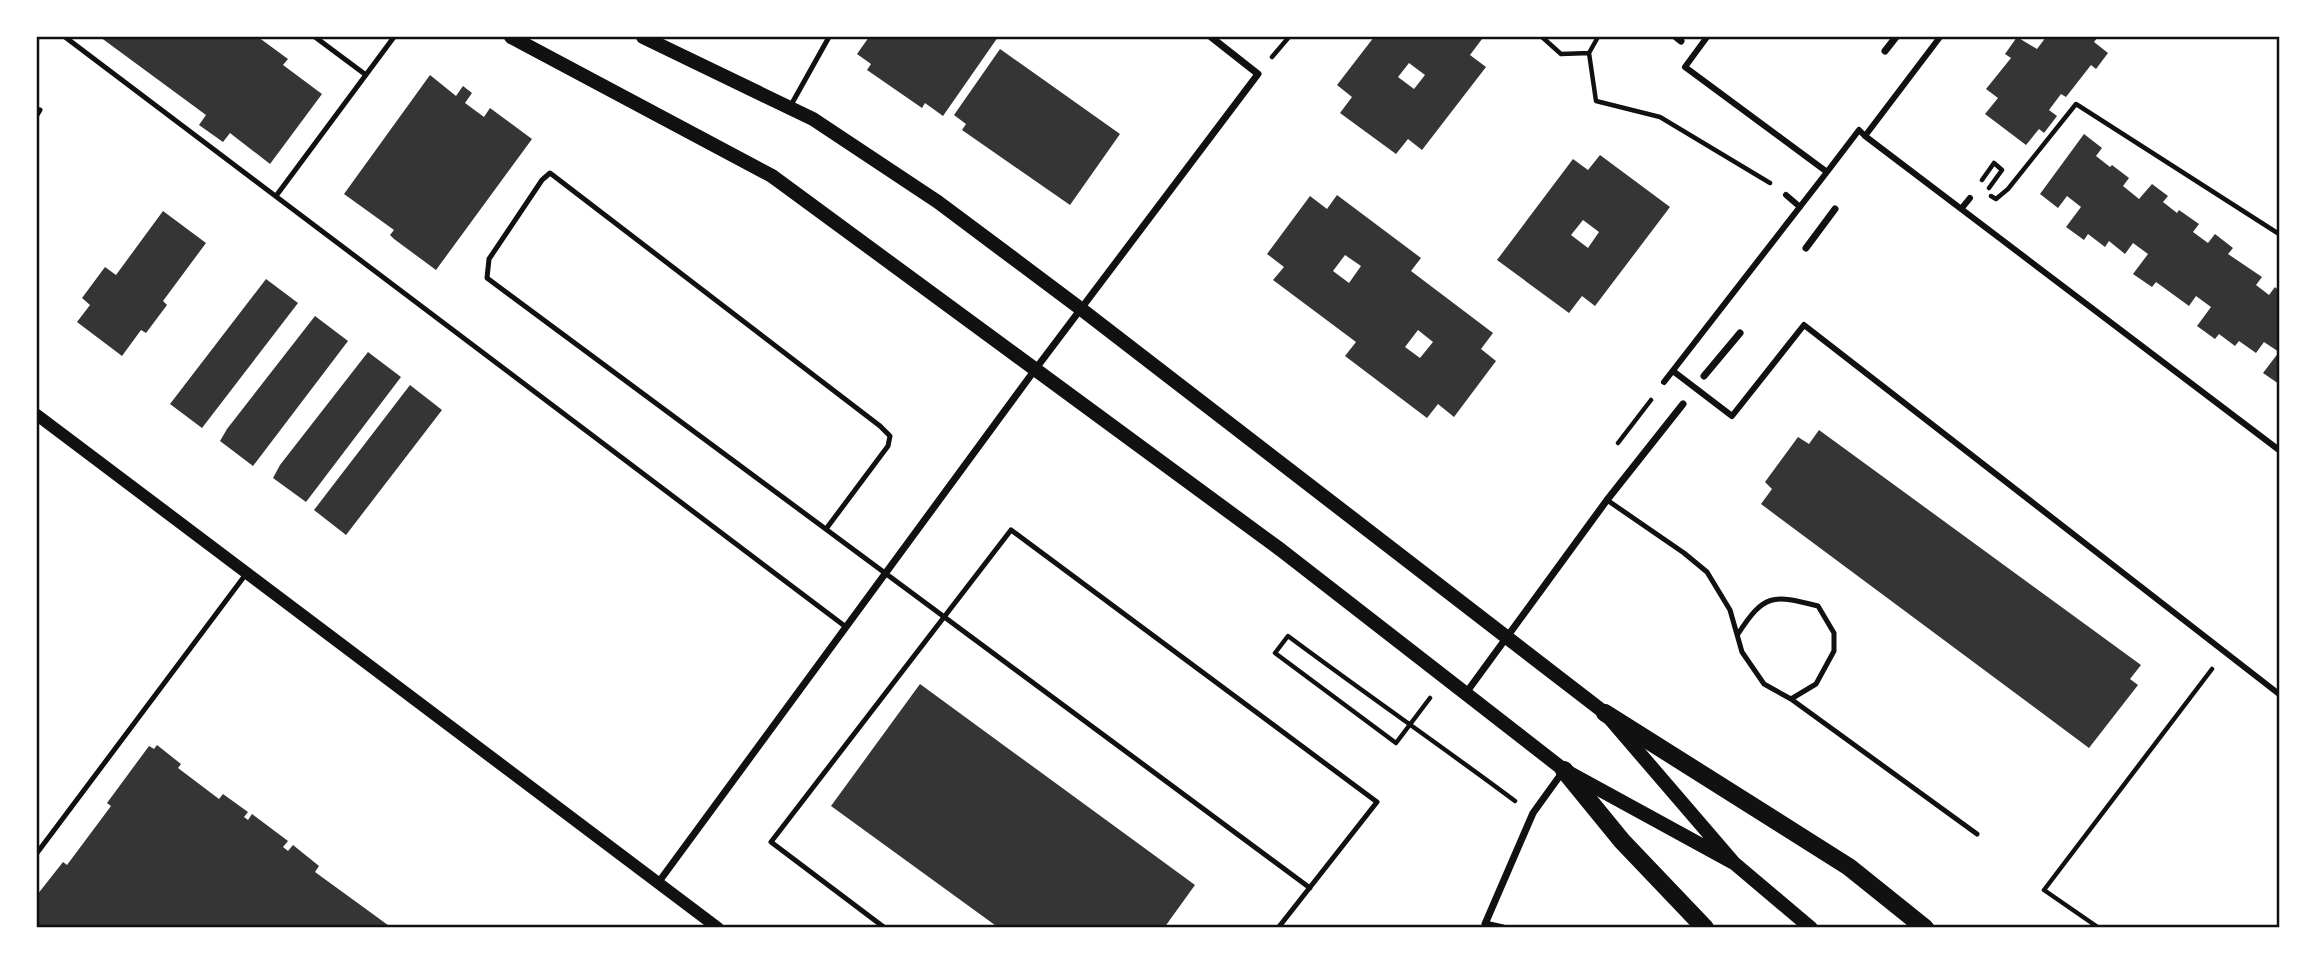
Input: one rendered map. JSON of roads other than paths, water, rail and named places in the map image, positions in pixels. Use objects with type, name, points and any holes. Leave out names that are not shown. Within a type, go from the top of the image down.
[{"type":"main road","points":[[511,37],[772,176],[1281,550],[1564,770],[1734,863]]},
{"type":"main road","points":[[643,37],[813,119],[938,202],[1605,713],[1849,867],[1925,928]]},
{"type":"main road","points":[[1605,713],[1734,863],[1811,928]]},
{"type":"main road","points":[[1564,770],[1622,841],[1705,928]]},
{"type":"street","points":[[658,883],[1034,371],[1258,74],[1211,37]]},
{"type":"street","points":[[1707,37],[1685,67],[1828,173]]},
{"type":"street","points":[[1885,51],[1895,37]]},
{"type":"street","points":[[1865,136],[1940,37]]},
{"type":"street","points":[[1664,383],[1859,130],[2279,450]]},
{"type":"street","points":[[1786,195],[1800,207]]},
{"type":"street","points":[[1961,208],[1970,198]]},
{"type":"street","points":[[1806,248],[1835,209]]},
{"type":"street","points":[[1672,372],[1732,416],[1804,326],[2279,694]]},
{"type":"street","points":[[1704,376],[1740,333]]},
{"type":"street","points":[[1466,693],[1607,500],[1683,404]]},
{"type":"street","points":[[37,415],[718,928]]},
{"type":"street","points":[[1503,928],[1483,926],[1533,813],[1564,770]]},
{"type":"lane","points":[[65,37],[846,627]]},
{"type":"lane","points":[[315,37],[366,75]]},
{"type":"lane","points":[[276,196],[394,37]]},
{"type":"lane","points":[[789,108],[814,59],[829,37]]},
{"type":"lane","points":[[826,529],[888,446],[890,436],[550,173],[542,180],[489,259],[487,278],[1310,888]]},
{"type":"lane","points":[[1607,500],[1707,572],[1730,610],[1742,652],[1763,684],[1791,699],[1977,834]]},
{"type":"lane","points":[[885,928],[771,842],[1011,530],[1377,802],[1279,928]]},
{"type":"lane","points":[[37,853],[246,574]]},
{"type":"lane","points":[[1737,634],[1756,607],[1770,599],[1783,598],[1818,606],[1834,633],[1835,651],[1816,684],[1791,699]]}]
